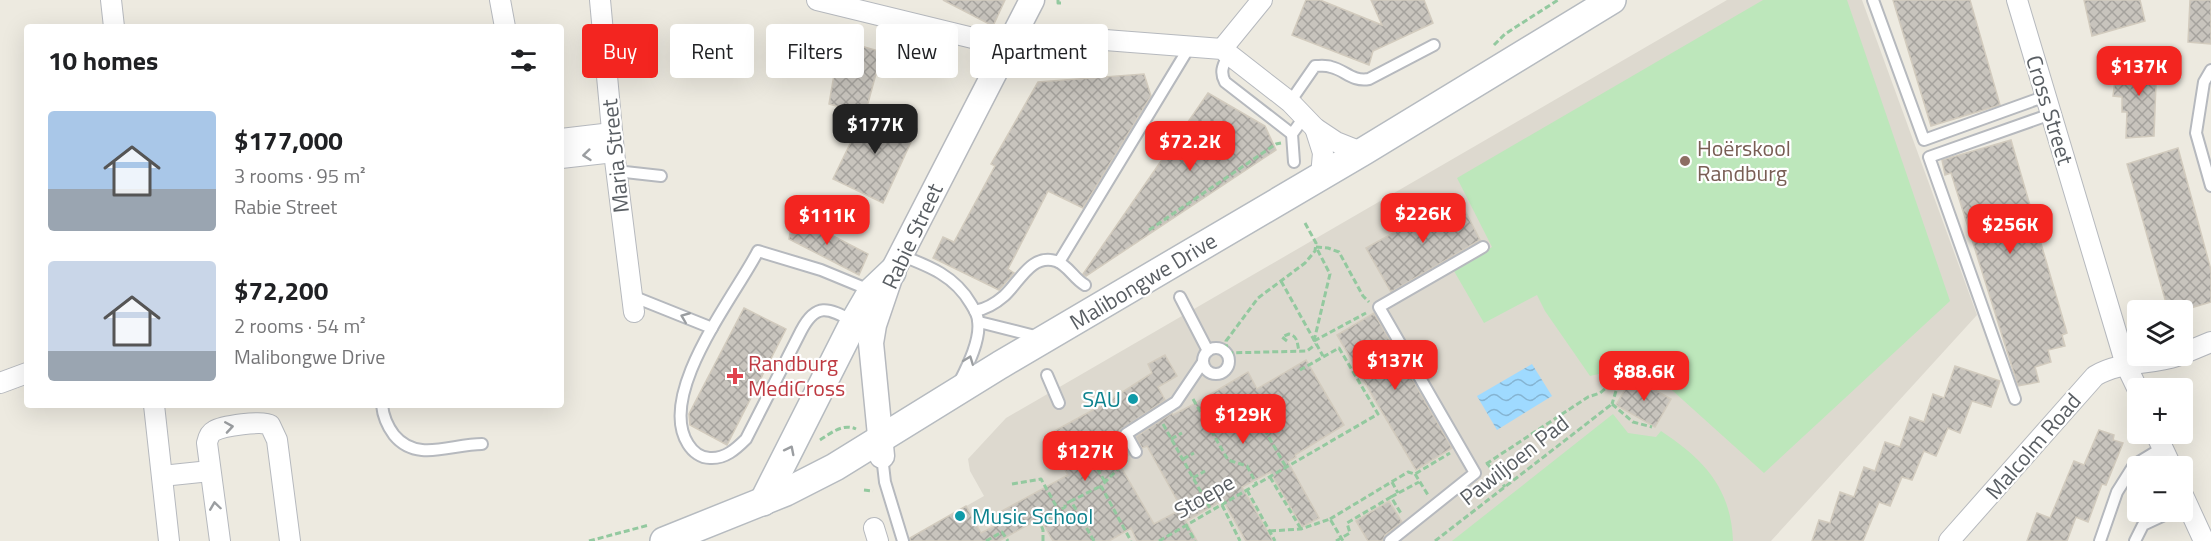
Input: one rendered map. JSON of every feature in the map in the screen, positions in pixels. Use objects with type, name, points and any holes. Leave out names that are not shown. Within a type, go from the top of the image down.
[{"type":"main road","name":"Malibongwe Drive","points":[[658,533],[763,502],[807,483],[873,441],[1364,151],[1612,0]]},
{"type":"main road","name":"Malibongwe Drive","points":[[708,541],[806,499],[847,478],[873,441],[959,408],[984,389],[1066,337],[1633,0]]},
{"type":"main road","points":[[763,502],[854,321],[872,291],[896,264]]},
{"type":"street","points":[[500,0],[504,24]]},
{"type":"street","name":"Maria Street","points":[[600,0],[614,152],[633,304]]},
{"type":"street","points":[[817,0],[970,38]]},
{"type":"street","name":"Rabie Street","points":[[1019,24],[1032,0]]},
{"type":"street","points":[[1225,51],[1262,0]]},
{"type":"street","name":"Cross Street","points":[[2017,0],[2126,365],[2132,378]]},
{"type":"street","points":[[114,24],[117,1]]},
{"type":"street","points":[[1108,40],[1225,51],[1336,142],[1364,151]]},
{"type":"street","name":"Rabie Street","points":[[873,441],[871,343],[874,325],[896,264],[991,78]]},
{"type":"street","points":[[1310,122],[1323,153],[1321,176]]},
{"type":"street","points":[[564,140],[614,152]]},
{"type":"street","points":[[564,158],[614,152]]},
{"type":"street","points":[[2193,349],[2211,342]]},
{"type":"street","name":"Malcolm Road","points":[[1949,541],[2088,383],[2103,371],[2126,365]]},
{"type":"street","points":[[0,383],[24,374]]},
{"type":"street","points":[[154,408],[170,541]]},
{"type":"street","points":[[220,541],[207,443],[214,431],[262,422],[270,425],[277,440],[290,541]]},
{"type":"street","points":[[162,476],[210,471]]},
{"type":"street","points":[[2192,522],[2204,541]]},
{"type":"lane","points":[[1874,0],[1924,140],[2049,105]]},
{"type":"lane","points":[[1290,102],[1315,66],[1331,67],[1361,81],[1434,45]]},
{"type":"lane","points":[[1059,262],[1190,46]]},
{"type":"lane","points":[[1225,51],[1221,69],[1225,82],[1292,137],[1294,162]]},
{"type":"lane","points":[[2211,70],[2204,82],[2196,133],[2206,151],[2211,186]]},
{"type":"lane","points":[[2015,399],[1929,157],[2049,105]]},
{"type":"lane","points":[[1292,137],[1310,122]]},
{"type":"lane","points":[[614,152],[661,176]]},
{"type":"lane","points":[[1390,541],[1475,473],[1378,306],[1483,247]]},
{"type":"lane","points":[[854,321],[828,310],[819,310],[812,314],[746,439],[724,456],[712,459],[701,457],[690,447],[680,425],[680,409],[688,377],[731,293],[747,272],[758,252],[821,270],[872,291]]},
{"type":"lane","points":[[953,395],[970,361],[977,316],[982,309],[1006,294],[1028,268],[1049,260],[1059,262],[1085,285]]},
{"type":"lane","points":[[896,264],[928,266],[952,280],[967,297],[977,316],[1046,339]]},
{"type":"lane","points":[[1180,297],[1208,351]]},
{"type":"lane","points":[[633,304],[712,328]]},
{"type":"lane","points":[[1136,452],[1126,434],[1158,416],[1176,402],[1208,351],[1217,348],[1227,353],[1229,363],[1222,373],[1210,372],[1203,362]]},
{"type":"lane","points":[[1047,375],[1059,403]]},
{"type":"lane","points":[[382,408],[392,432],[402,445],[417,451],[434,451],[482,444]]},
{"type":"lane","points":[[873,441],[903,541]]},
{"type":"lane","points":[[2100,541],[2117,492],[2134,465],[2156,444]]},
{"type":"lane","points":[[2135,541],[2143,525],[2148,522]]},
{"type":"path","points":[[1058,0],[1058,3],[1062,3]]},
{"type":"path","points":[[1149,230],[1276,144],[1292,137]]},
{"type":"path","points":[[1305,223],[1314,237],[1316,247],[1330,274],[1315,343]]},
{"type":"path","points":[[1316,247],[1305,263],[1258,298],[1228,337],[1227,353],[1307,351],[1315,343],[1378,306]]},
{"type":"path","points":[[1316,247],[1339,252],[1363,296],[1371,304],[1378,306]]},
{"type":"path","points":[[1281,281],[1323,356],[1300,370]]},
{"type":"path","points":[[1287,341],[1282,337],[1293,335],[1297,339],[1299,351]]},
{"type":"path","name":"Stoepe","points":[[1159,541],[1378,414],[1339,348],[1323,356]]},
{"type":"path","points":[[1475,473],[1588,397],[1600,393],[1624,373]]},
{"type":"path","points":[[1612,383],[1616,392],[1612,404],[1633,422],[1652,428]]},
{"type":"path","points":[[1212,511],[1158,416],[1192,398],[1228,460],[1247,466],[1257,485]]},
{"type":"path","name":"Pawiljoen Pad","points":[[1435,541],[1612,404]]},
{"type":"path","points":[[1251,406],[1286,468]]},
{"type":"path","points":[[814,444],[838,429],[850,426],[873,441]]},
{"type":"path","points":[[1171,439],[1182,433]]},
{"type":"path","points":[[1084,446],[1105,482]]},
{"type":"path","points":[[1415,474],[1460,447]]},
{"type":"path","points":[[1043,541],[1040,522],[1071,501],[1101,486],[1136,452]]},
{"type":"path","points":[[1183,459],[1194,453]]},
{"type":"path","points":[[1488,463],[1505,487]]},
{"type":"path","points":[[1193,478],[1205,471]]},
{"type":"path","points":[[1270,531],[1301,530],[1330,519],[1408,472],[1415,474],[1428,495]]},
{"type":"path","points":[[1270,477],[1301,530]]},
{"type":"path","points":[[1012,484],[1041,479],[1059,511]]},
{"type":"path","points":[[1392,482],[1398,493]]},
{"type":"path","points":[[1336,541],[1342,540],[1350,533],[1347,523],[1420,482]]},
{"type":"path","points":[[1101,486],[1131,541]]},
{"type":"path","points":[[1247,490],[1275,541]]},
{"type":"path","points":[[1391,497],[1405,520]]},
{"type":"path","points":[[1071,501],[1094,541]]},
{"type":"path","points":[[1222,505],[1240,541]]},
{"type":"path","points":[[1330,519],[1342,540]]},
{"type":"path","points":[[1186,525],[1195,541]]},
{"type":"path","points":[[987,541],[1002,532],[1008,541]]},
{"type":"path","points":[[589,541],[658,533]]},
{"type":"shaded area","name":"Hoërskool Randburg","points":[[1727,0],[1862,0],[1977,315],[1771,541],[910,541],[917,534],[984,496],[970,471],[968,459],[1006,418]]},
{"type":"green space","points":[[1763,0],[1847,0],[1950,301],[1764,473],[1643,364],[1590,376],[1545,311],[1537,295],[1484,323],[1454,271],[1492,247],[1457,178]]},
{"type":"green space","points":[[1613,414],[1628,433],[1656,437],[1661,431],[1690,452],[1702,464],[1712,476],[1727,505],[1733,541],[1452,541]]},
{"type":"water","points":[[1532,364],[1552,396],[1497,430],[1477,396]]},
{"type":"building","points":[[943,0],[1005,0],[994,24],[989,24]]},
{"type":"building","points":[[1306,0],[1320,0],[1382,25],[1371,0],[1424,0],[1433,23],[1373,51],[1369,65],[1292,35]]},
{"type":"building","points":[[1893,0],[1970,0],[2000,105],[1931,126]]},
{"type":"building","points":[[2084,0],[2140,0],[2145,21],[2092,36]]},
{"type":"building","points":[[2190,0],[2211,0],[2211,44],[2188,42]]},
{"type":"building","points":[[864,47],[876,50],[876,74],[865,114],[829,104],[833,78],[864,78]]},
{"type":"building","points":[[2130,60],[2160,62],[2159,83],[2156,83],[2154,136],[2126,138],[2127,112],[2122,112],[2122,97],[2113,96],[2116,72],[2128,73]]},
{"type":"building","points":[[1144,74],[1151,96],[1083,208],[1048,191],[1008,269],[1014,273],[999,290],[933,258],[943,237],[954,242],[995,166],[991,164],[1038,82]]},
{"type":"building","points":[[1208,93],[1265,126],[1276,150],[1086,276],[1083,274]]},
{"type":"building","points":[[867,109],[917,129],[883,203],[833,179]]},
{"type":"building","points":[[2011,140],[2067,333],[2062,335],[2065,346],[2048,350],[2051,362],[2035,367],[2039,382],[2018,386],[1951,173],[1945,175],[1942,160]]},
{"type":"building","points":[[2178,148],[2211,270],[2211,302],[2193,307],[2193,300],[2165,300],[2127,164]]},
{"type":"building","points":[[1458,197],[1480,240],[1391,292],[1366,248]]},
{"type":"building","points":[[793,215],[868,254],[859,275],[789,239]]},
{"type":"building","name":"Randburg MediCross","points":[[744,308],[786,329],[727,445],[690,425],[689,414]]},
{"type":"building","points":[[1374,313],[1452,448],[1416,470],[1337,335]]},
{"type":"building","points":[[1165,355],[1177,376],[1158,387],[1165,400],[1120,430],[1119,437],[1129,455],[1118,462],[1154,524],[1180,510],[1197,541],[1137,541],[1131,528],[1109,541],[1053,541],[1040,518],[999,541],[910,541],[910,538],[966,506],[981,533],[1005,521],[1000,512],[1068,475],[1045,436],[1104,404],[1152,373],[1148,364]]},
{"type":"building","points":[[1306,360],[1344,425],[1295,455],[1296,457],[1288,462],[1319,518],[1302,527],[1270,472],[1242,487],[1273,541],[1246,541],[1223,500],[1188,520],[1147,446],[1142,448],[1136,437],[1172,413],[1173,415],[1194,404],[1248,372],[1257,389]]},
{"type":"building","points":[[1955,366],[2000,381],[1991,407],[1972,401],[1960,433],[1948,428],[1936,456],[1924,451],[1912,480],[1902,477],[1890,506],[1879,502],[1863,541],[1812,541],[1819,520],[1830,523],[1840,492],[1854,497],[1864,467],[1875,471],[1885,442],[1900,447],[1910,417],[1924,422],[1933,394],[1944,398]]},
{"type":"building","points":[[1637,380],[1671,399],[1655,427],[1616,405],[1630,381],[1634,384]]},
{"type":"building","points":[[2099,430],[2114,435],[2113,440],[2123,443],[2106,485],[2102,484],[2088,522],[2076,517],[2067,541],[2027,541],[2037,513],[2050,518],[2074,461],[2084,465]]},
{"type":"building","points":[[1389,501],[1402,522],[1385,535],[1383,541],[1368,541],[1356,521]]},
{"type":"place","name":"Hoërskool Randburg","points":[[1685,161]]},
{"type":"place","name":"Randburg MediCross","points":[[735,376]]},
{"type":"place","name":"SAU","points":[[1133,399]]},
{"type":"place","name":"Music School","points":[[960,516]]}]
